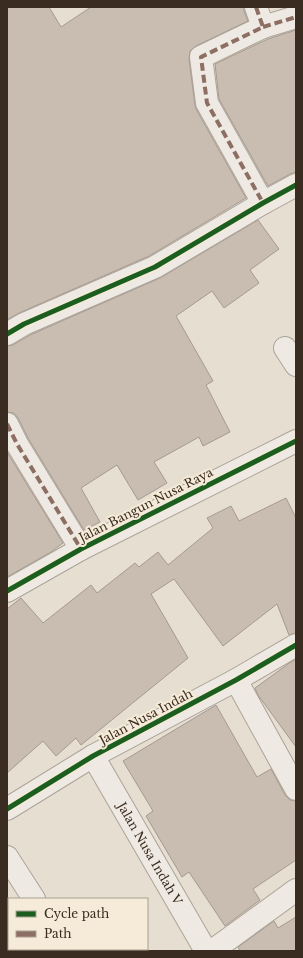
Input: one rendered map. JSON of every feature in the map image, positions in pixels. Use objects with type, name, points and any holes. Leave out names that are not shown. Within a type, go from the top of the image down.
[{"type":"street","points":[[256,7],[263,27]]},
{"type":"street","points":[[263,203],[207,103],[201,57],[263,27],[296,17]]},
{"type":"street","points":[[7,334],[24,324],[155,267],[296,185]]},
{"type":"street","points":[[7,424],[17,444],[81,549]]},
{"type":"street","name":"Jalan Bangun Nusa Raya","points":[[7,591],[81,549],[296,441]]},
{"type":"street","name":"Jalan Nusa Indah","points":[[7,809],[93,756],[236,680],[296,645]]},
{"type":"street","points":[[236,680],[296,789]]},
{"type":"street","name":"Jalan Nusa Indah V","points":[[93,756],[206,951]]},
{"type":"street","points":[[7,857],[33,898]]},
{"type":"street","points":[[212,951],[296,890]]},
{"type":"building","points":[[7,7],[49,7],[61,27],[91,7],[244,7],[248,21],[196,46],[190,51],[189,59],[196,109],[246,198],[149,256],[19,313],[7,320]]},
{"type":"building","points":[[296,30],[296,172],[268,186],[219,99],[215,64],[268,39]]},
{"type":"building","points":[[258,220],[279,249],[250,270],[259,283],[224,308],[212,291],[176,316],[213,381],[206,385],[230,432],[203,446],[199,437],[154,462],[167,483],[138,500],[117,465],[81,488],[100,522],[84,530],[28,438],[18,418],[14,413],[7,412],[7,346],[13,345],[30,335],[160,278]]},
{"type":"building","points":[[7,452],[63,543],[51,552],[7,577]]},
{"type":"building","points":[[286,498],[296,518],[296,633],[289,635],[277,604],[223,646],[174,579],[151,594],[188,658],[81,745],[76,738],[56,756],[43,741],[7,773],[7,609],[21,598],[43,623],[91,585],[97,593],[135,563],[139,567],[158,552],[168,565],[213,528],[207,518],[231,506],[239,521]]},
{"type":"building","points":[[296,659],[296,747],[258,695],[255,688]]},
{"type":"building","points":[[216,705],[257,777],[271,769],[285,795],[290,800],[296,801],[296,860],[253,889],[260,900],[225,926],[189,872],[182,877],[146,816],[153,811],[123,761]]},
{"type":"building","points":[[296,917],[296,951],[240,951],[238,947],[274,921],[278,928]]},
{"type":"marked path","points":[[256,7],[263,27],[201,57],[207,103],[263,203]]},
{"type":"marked path","points":[[263,27],[296,17]]},
{"type":"marked path","points":[[7,424],[17,444],[81,549]]},
{"type":"cycle path","points":[[7,334],[24,324],[155,267],[296,185]]},
{"type":"cycle path","points":[[7,591],[81,549],[296,441]]},
{"type":"cycle path","points":[[7,809],[93,756],[236,680],[296,645]]}]
